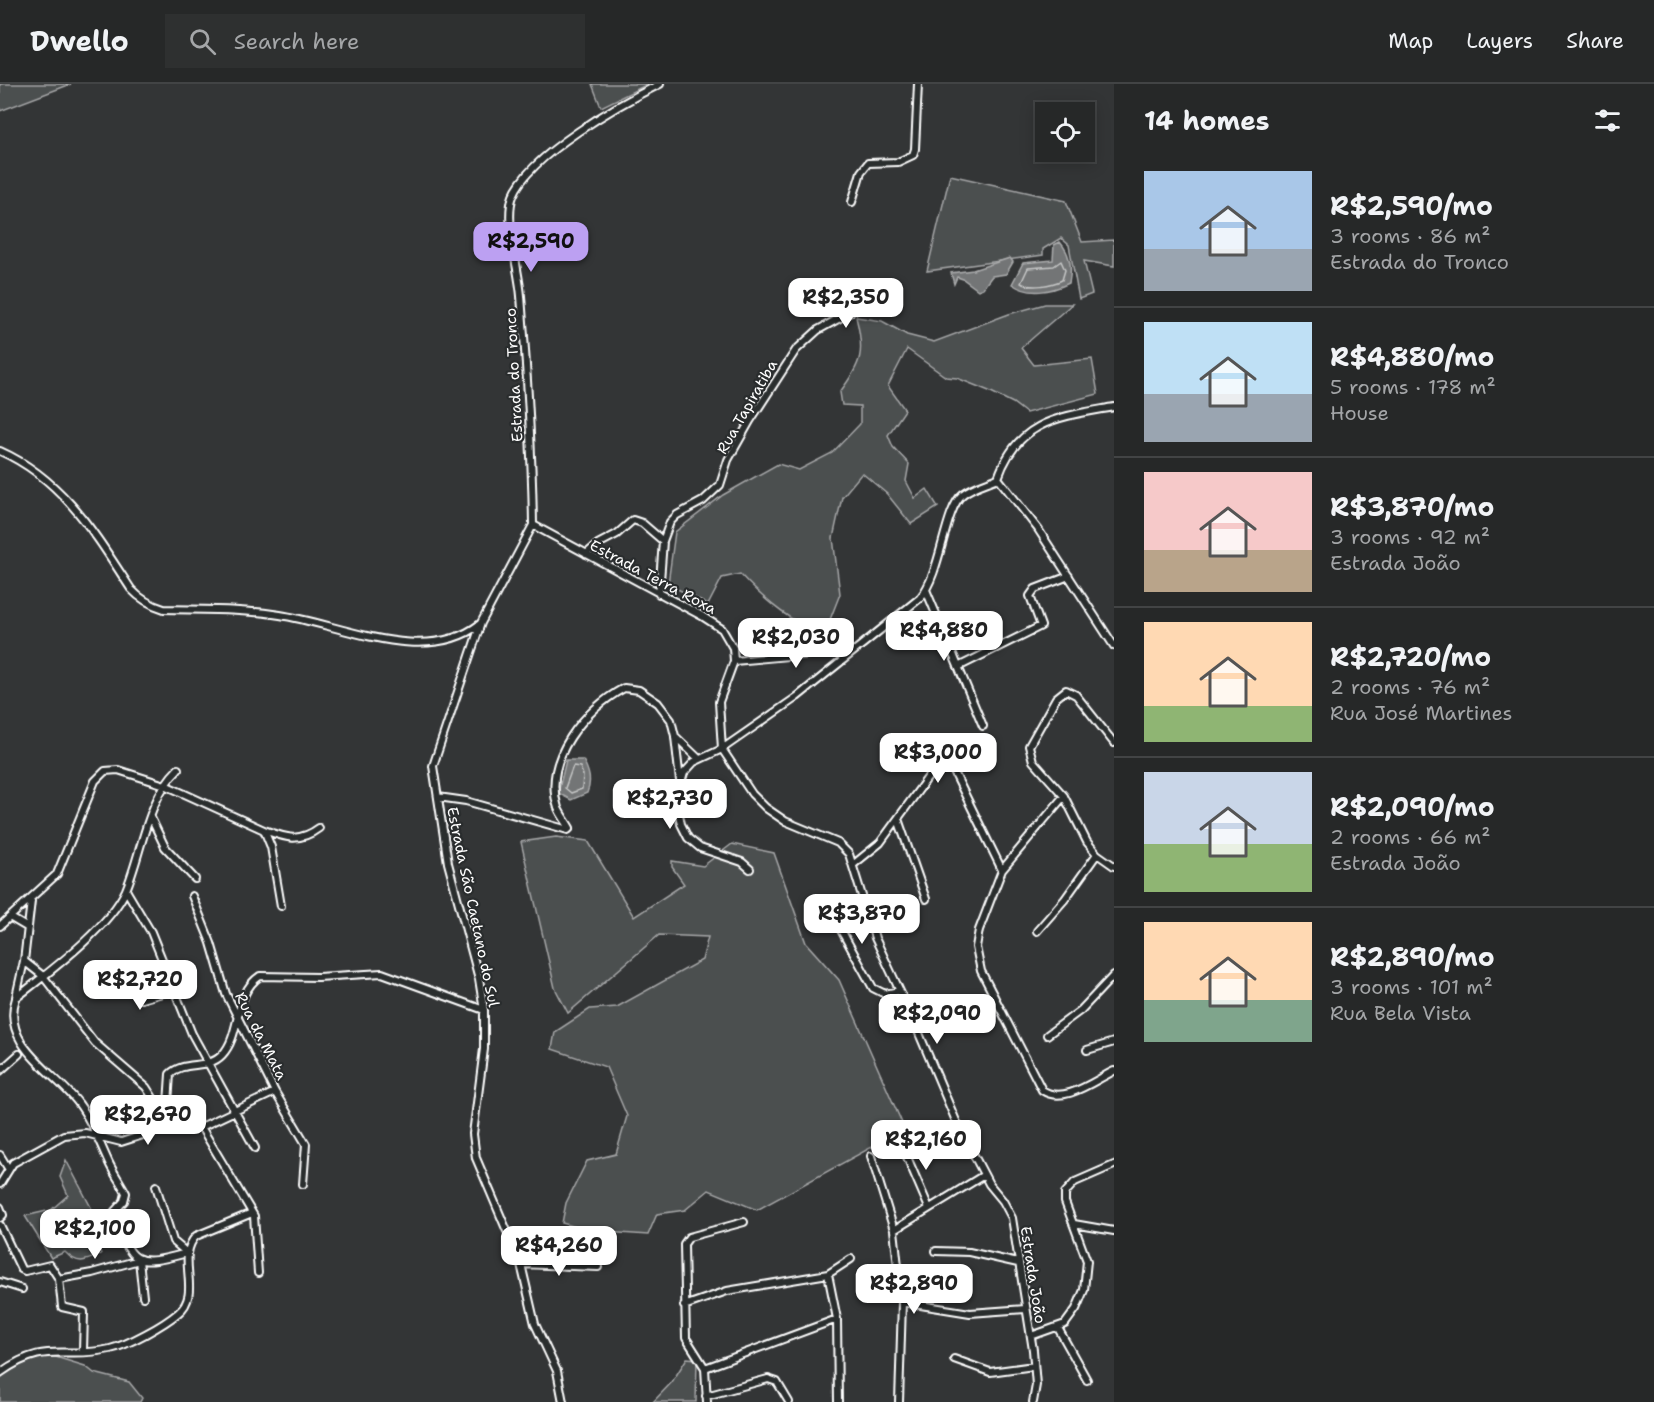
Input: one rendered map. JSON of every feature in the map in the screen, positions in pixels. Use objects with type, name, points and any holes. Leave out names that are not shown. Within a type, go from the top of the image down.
[{"type":"street","name":"Estrada do Tronco","points":[[533,525],[521,294],[511,203],[524,181],[570,138],[609,112],[660,84]]},
{"type":"street","points":[[852,202],[861,172],[868,163],[898,162],[908,159],[915,149],[918,84]]},
{"type":"street","name":"Rua Tapiratiba","points":[[659,594],[663,541],[670,522],[677,515],[703,501],[720,484],[728,460],[750,420],[796,350],[818,330],[852,313],[857,304],[855,291]]},
{"type":"street","points":[[680,781],[689,766],[722,749],[789,704],[907,609],[926,590],[940,557],[956,501],[970,489],[998,478],[1012,446],[1032,430],[1048,422],[1114,407]]},
{"type":"street","points":[[0,451],[37,471],[63,493],[93,531],[138,597],[165,609],[280,615],[392,640],[462,637],[481,623],[533,525]]},
{"type":"street","points":[[998,478],[1019,503],[1114,646]]},
{"type":"street","points":[[586,554],[598,544],[617,534],[633,520],[642,523],[663,541]]},
{"type":"street","name":"Estrada Terra Roxa","points":[[533,525],[722,629],[733,648],[734,661]]},
{"type":"street","points":[[958,667],[1041,626],[1030,596],[1035,589],[1069,576]]},
{"type":"street","points":[[926,590],[983,726]]},
{"type":"street","name":"Estrada São Caetano do Sul","points":[[481,623],[433,766],[450,872],[479,979],[484,1010],[484,1049],[473,1147],[482,1175],[521,1264],[535,1324],[557,1371],[562,1402]]},
{"type":"street","points":[[722,749],[719,702],[734,661],[855,650]]},
{"type":"street","points":[[438,796],[466,801],[568,830],[570,828],[558,808],[555,785],[570,734],[580,722],[616,692],[630,687],[649,696],[666,711],[675,736],[680,781],[678,809],[681,824],[688,838],[700,848],[742,862],[750,869]]},
{"type":"street","points":[[1114,743],[1071,691],[1060,693],[1029,746],[1033,761],[1064,796],[1087,842],[1097,855],[1114,866]]},
{"type":"street","points":[[675,736],[699,759]]},
{"type":"street","name":"Estrada João","points":[[722,749],[752,795],[766,808],[785,821],[838,843],[854,864],[866,915],[956,1121],[984,1175],[1012,1218],[1031,1336],[1034,1366],[1033,1402]]},
{"type":"street","points":[[854,864],[880,843],[938,764],[948,764],[968,798],[1002,870]]},
{"type":"street","points":[[0,927],[31,900],[60,868],[99,776],[111,769],[165,785],[285,838],[306,837],[319,828]]},
{"type":"street","points":[[5,1013],[15,998],[109,918],[126,890],[165,785],[178,769]]},
{"type":"street","points":[[1064,796],[1002,870],[979,930],[977,960],[1042,1090],[1050,1095],[1068,1094],[1114,1071]]},
{"type":"street","points":[[151,818],[165,847],[195,879]]},
{"type":"street","points":[[898,819],[926,899]]},
{"type":"street","points":[[264,830],[271,847],[281,906]]},
{"type":"street","points":[[1037,931],[1097,855]]},
{"type":"street","points":[[126,890],[145,918],[173,990],[207,1064],[255,1148]]},
{"type":"street","name":"Rua da Mata","points":[[192,896],[211,943],[221,982],[275,1092],[306,1144],[303,1184]]},
{"type":"street","points":[[15,998],[24,961],[31,900]]},
{"type":"street","points":[[825,901],[873,988],[885,994],[899,991]]},
{"type":"street","points":[[11,918],[28,928]]},
{"type":"street","points":[[24,961],[43,976],[95,1043],[146,1087],[171,1126]]},
{"type":"street","points":[[167,1119],[170,1074],[179,1068],[207,1064],[225,1051],[249,987],[260,976],[318,977],[382,973],[484,1010]]},
{"type":"street","points":[[129,975],[141,999],[173,990]]},
{"type":"street","points":[[1047,1035],[1081,1010],[1114,975]]},
{"type":"street","points":[[1087,1050],[1114,1042]]},
{"type":"street","points":[[12,1048],[73,1097],[99,1137],[110,1164],[126,1193],[124,1201],[114,1212],[132,1254],[139,1260],[143,1297]]},
{"type":"street","points":[[0,1071],[19,1054]]},
{"type":"street","points":[[0,1184],[9,1168],[64,1135],[85,1133],[129,1141],[171,1126],[201,1127],[275,1092]]},
{"type":"street","points":[[201,1127],[252,1213],[256,1228],[258,1272]]},
{"type":"street","points":[[902,1143],[929,1208]]},
{"type":"street","points":[[0,1155],[9,1168]]},
{"type":"street","points":[[870,1156],[894,1230],[902,1302],[898,1402]]},
{"type":"street","points":[[1031,1336],[1065,1324],[1076,1309],[1087,1277],[1085,1253],[1065,1202],[1065,1193],[1075,1182],[1114,1165]]},
{"type":"street","points":[[894,1230],[984,1175]]},
{"type":"street","points":[[156,1186],[173,1241],[187,1253]]},
{"type":"street","points":[[0,1206],[3,1215],[0,1218]]},
{"type":"street","points":[[0,1373],[14,1363],[38,1353],[98,1351],[121,1345],[181,1310],[186,1304],[189,1291],[187,1253],[196,1236],[252,1213]]},
{"type":"street","points":[[744,1222],[685,1240],[686,1338],[705,1368],[706,1399],[768,1379],[777,1382],[789,1402]]},
{"type":"street","points":[[1074,1224],[1114,1231]]},
{"type":"street","points":[[0,1225],[21,1269],[50,1265],[59,1279],[62,1307],[81,1309],[84,1312],[83,1351]]},
{"type":"street","points":[[936,1251],[969,1252],[1018,1263]]},
{"type":"street","points":[[59,1279],[139,1260],[153,1263],[187,1253]]},
{"type":"street","points":[[684,1306],[727,1291],[828,1274],[851,1259]]},
{"type":"street","points":[[521,1264],[598,1267]]},
{"type":"street","points":[[828,1274],[837,1319],[838,1402]]},
{"type":"street","points":[[0,1282],[22,1289]]},
{"type":"street","points":[[902,1302],[970,1313],[1025,1309]]},
{"type":"street","points":[[705,1368],[837,1319]]},
{"type":"street","points":[[1058,1328],[1087,1380]]},
{"type":"street","points":[[954,1359],[990,1372],[1034,1366]]},
{"type":"shaded area","points":[[0,84],[71,84],[0,111]]},
{"type":"shaded area","points":[[592,84],[648,84],[601,107]]},
{"type":"shaded area","points":[[950,175],[1066,201],[1082,242],[1114,240],[1114,266],[1084,261],[1092,294],[1079,299],[1069,245],[1061,238],[1043,249],[1043,255],[927,271]]},
{"type":"shaded area","points":[[1045,304],[1072,304],[1021,348],[1034,365],[1092,359],[1098,394],[1026,413],[1013,403],[989,391],[957,378],[946,377],[907,349],[888,386],[905,410],[888,435],[893,447],[909,464],[906,481],[915,498],[927,489],[938,507],[911,524],[887,494],[862,473],[842,497],[833,538],[840,594],[824,635],[800,624],[778,609],[740,574],[722,578],[708,605],[668,584],[675,532],[723,495],[778,464],[799,470],[832,453],[860,424],[860,406],[842,405],[840,392],[853,373],[860,357],[861,348],[856,317],[882,321],[907,335],[934,342],[1009,314]]},
{"type":"shaded area","points":[[556,837],[588,841],[634,917],[684,884],[672,867],[672,861],[703,866],[732,844],[774,853],[806,943],[839,980],[902,1123],[874,1146],[757,1210],[709,1190],[685,1210],[657,1214],[648,1235],[591,1231],[562,1223],[566,1203],[587,1161],[616,1154],[627,1116],[606,1067],[552,1049],[555,1032],[590,1009],[617,1007],[702,960],[708,937],[659,935],[568,1013],[555,988],[521,842]]},
{"type":"shaded area","points":[[66,1160],[104,1232],[97,1241],[101,1254],[82,1261],[74,1259],[65,1252],[51,1258],[25,1216],[51,1210],[68,1195],[60,1177]]},
{"type":"shaded area","points":[[46,1354],[85,1366],[94,1373],[129,1382],[142,1398],[140,1402],[0,1402],[0,1379],[11,1367]]},
{"type":"shaded area","points":[[687,1358],[697,1359],[696,1402],[653,1402],[672,1382]]},
{"type":"water","points":[[1060,242],[1070,262],[1069,283],[1055,289],[1040,291],[1026,290],[1012,284],[1023,263],[1053,260],[1054,245]]},
{"type":"water","points":[[1010,258],[1013,262],[1006,274],[992,276],[983,288],[978,290],[957,277],[954,284],[951,273],[973,270]]},
{"type":"water","points":[[566,760],[583,760],[589,776],[587,793],[571,800],[558,793]]}]
